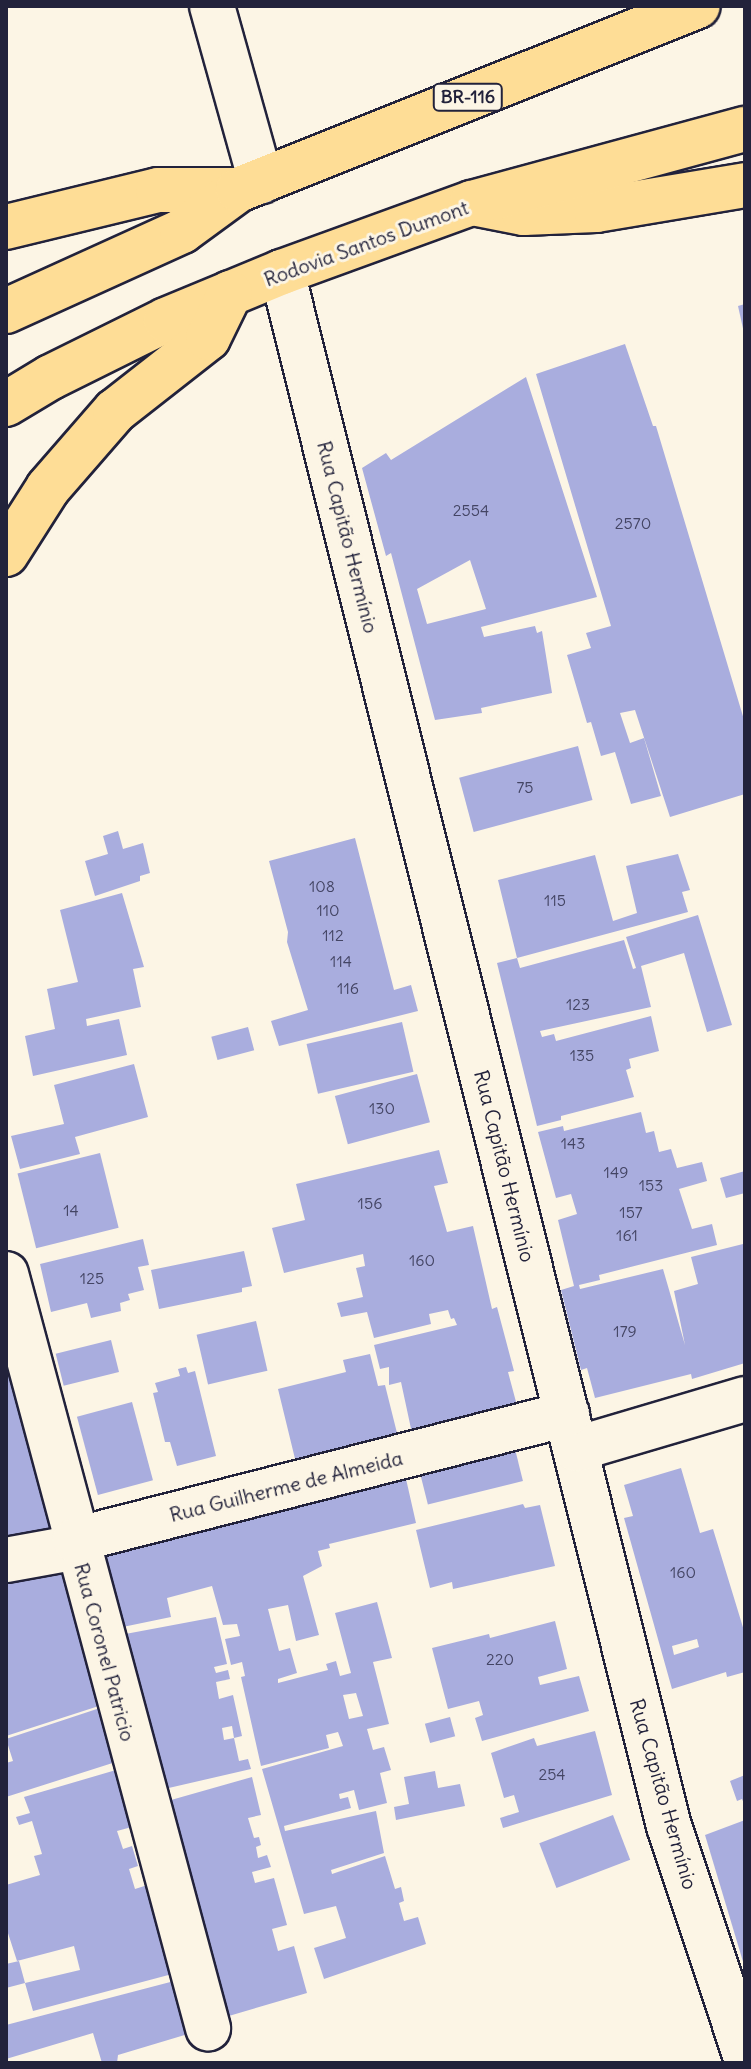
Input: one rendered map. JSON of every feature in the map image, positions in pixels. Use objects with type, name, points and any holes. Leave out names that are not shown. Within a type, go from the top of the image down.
[{"type":"main road","name":"BR-116","points":[[611,38],[653,6]]},
{"type":"main road","name":"BR-116","points":[[6,311],[182,231],[250,186],[611,38],[698,6]]},
{"type":"main road","name":"Rodovia Santos Dumont","points":[[6,404],[154,326],[282,272],[472,203],[745,129]]},
{"type":"main road","points":[[472,203],[524,213],[596,210],[745,185]]},
{"type":"main road","points":[[6,227],[158,190],[250,186]]},
{"type":"main road","points":[[6,554],[48,488],[115,411],[208,338],[230,293]]},
{"type":"street","points":[[212,6],[250,186]]},
{"type":"street","name":"Rua Capitão Hermínio","points":[[282,272],[669,1826],[745,2054]]},
{"type":"street","name":"Rua Coronel Patricio","points":[[6,1274],[208,2028]]},
{"type":"street","name":"Rua Guilherme de Almeida","points":[[6,1560],[61,1550],[75,1540],[571,1432],[745,1399]]},
{"type":"building","points":[[745,304],[745,333],[744,333],[738,306]]},
{"type":"building","points":[[625,344],[653,426],[656,426],[745,723],[745,794],[670,817],[635,710],[620,713],[630,743],[644,738],[661,796],[631,804],[615,752],[601,756],[591,722],[587,723],[567,655],[591,648],[586,633],[611,626],[536,374]]},
{"type":"building","points":[[526,377],[597,597],[481,627],[484,637],[535,626],[537,633],[542,631],[552,693],[481,708],[482,713],[435,720],[391,553],[386,556],[362,468],[386,453],[391,460]],"holes":[[[470,560],[486,609],[427,624],[417,589]]]},
{"type":"building","points":[[578,746],[592,800],[474,832],[459,778]]},
{"type":"building","points":[[118,831],[123,849],[143,843],[150,873],[140,876],[140,881],[95,896],[85,861],[108,854],[103,836]]},
{"type":"building","points":[[355,838],[394,990],[411,985],[418,1011],[279,1046],[271,1021],[308,1010],[287,942],[288,932],[269,861]]},
{"type":"building","points":[[678,854],[690,890],[682,892],[688,912],[517,958],[498,880],[595,855],[613,921],[637,913],[626,866]]},
{"type":"building","points":[[122,893],[144,967],[133,969],[141,1007],[86,1019],[87,1026],[119,1019],[127,1055],[33,1076],[25,1036],[55,1029],[47,989],[78,982],[60,910]]},
{"type":"building","points":[[698,915],[732,1025],[707,1032],[684,953],[641,966],[651,1007],[540,1031],[542,1037],[554,1034],[556,1041],[651,1016],[659,1051],[629,1059],[631,1068],[626,1070],[634,1097],[561,1116],[561,1120],[537,1126],[497,963],[517,958],[520,968],[624,940],[633,969],[636,968],[626,937]]},
{"type":"building","points":[[402,1022],[413,1072],[318,1094],[307,1044]]},
{"type":"building","points":[[248,1027],[254,1050],[218,1060],[211,1037]]},
{"type":"building","points":[[134,1064],[148,1117],[75,1137],[80,1154],[20,1169],[11,1136],[64,1124],[54,1085]]},
{"type":"building","points":[[417,1074],[430,1122],[348,1144],[335,1096]]},
{"type":"building","points":[[641,1112],[646,1133],[654,1131],[659,1152],[671,1149],[677,1168],[702,1162],[707,1181],[679,1189],[692,1229],[712,1224],[717,1245],[599,1275],[600,1280],[579,1285],[580,1289],[663,1269],[685,1345],[674,1291],[698,1284],[691,1257],[743,1244],[745,1363],[692,1379],[691,1374],[595,1398],[587,1368],[581,1370],[561,1290],[574,1286],[558,1220],[577,1214],[571,1194],[556,1198],[538,1132],[563,1126],[564,1131]]},
{"type":"building","points":[[439,1150],[448,1183],[434,1186],[447,1232],[473,1226],[492,1309],[497,1307],[514,1371],[508,1372],[519,1413],[413,1438],[401,1382],[389,1385],[389,1367],[380,1369],[374,1345],[457,1325],[454,1318],[451,1319],[448,1310],[429,1314],[431,1324],[374,1338],[367,1312],[341,1317],[337,1303],[363,1297],[356,1268],[365,1266],[363,1254],[284,1273],[272,1228],[305,1220],[296,1184]]},
{"type":"building","points":[[100,1153],[119,1228],[36,1248],[18,1174]]},
{"type":"building","points":[[745,1171],[745,1193],[726,1198],[720,1178]]},
{"type":"building","points":[[143,1239],[149,1265],[138,1267],[144,1290],[128,1294],[130,1300],[120,1303],[121,1311],[91,1318],[87,1303],[51,1312],[40,1264]]},
{"type":"building","points":[[244,1251],[252,1286],[242,1288],[242,1292],[159,1309],[151,1270]]},
{"type":"building","points":[[256,1321],[267,1371],[208,1384],[197,1335]]},
{"type":"building","points":[[6,1332],[58,1542],[6,1554]]},
{"type":"building","points":[[111,1340],[119,1372],[64,1386],[56,1354]]},
{"type":"building","points":[[370,1354],[378,1386],[385,1385],[399,1441],[366,1449],[364,1441],[351,1444],[353,1454],[297,1467],[278,1389],[346,1372],[343,1360]]},
{"type":"building","points":[[186,1367],[188,1373],[195,1371],[216,1456],[177,1466],[170,1442],[165,1442],[153,1393],[158,1392],[155,1383],[180,1376],[178,1369]]},
{"type":"building","points":[[132,1402],[153,1480],[98,1495],[77,1417]]},
{"type":"building","points":[[514,1445],[523,1481],[428,1505],[419,1469]]},
{"type":"building","points":[[681,1468],[700,1533],[713,1529],[745,1634],[745,1672],[727,1677],[726,1672],[672,1689],[624,1518],[633,1516],[624,1485]],"holes":[[[697,1639],[699,1647],[674,1655],[672,1646]]]},
{"type":"building","points":[[404,1470],[416,1523],[329,1544],[330,1548],[318,1551],[322,1566],[303,1576],[319,1635],[296,1641],[288,1605],[268,1609],[279,1651],[290,1648],[297,1673],[278,1679],[278,1683],[328,1670],[326,1664],[336,1661],[340,1676],[351,1673],[335,1613],[377,1602],[392,1658],[373,1662],[389,1724],[367,1729],[373,1750],[384,1747],[391,1770],[380,1773],[387,1803],[359,1810],[354,1790],[339,1794],[340,1799],[348,1797],[351,1808],[284,1826],[285,1831],[376,1811],[384,1853],[331,1870],[332,1874],[385,1856],[395,1889],[401,1887],[404,1901],[399,1903],[404,1921],[418,1917],[426,1944],[324,1979],[314,1948],[346,1938],[336,1906],[304,1914],[262,1769],[343,1746],[338,1732],[326,1735],[329,1748],[261,1766],[241,1677],[245,1676],[242,1662],[231,1665],[225,1639],[240,1636],[237,1624],[223,1625],[212,1586],[167,1598],[171,1617],[113,1629],[94,1553]],"holes":[[[356,1693],[363,1716],[349,1719],[343,1695]]]},
{"type":"building","points":[[523,1504],[525,1508],[540,1505],[555,1566],[453,1589],[452,1582],[430,1588],[416,1530]]},
{"type":"building","points":[[60,1559],[105,1704],[6,1736],[6,1575]]},
{"type":"building","points":[[216,1617],[227,1664],[214,1667],[216,1673],[228,1670],[230,1679],[216,1682],[219,1699],[233,1695],[242,1736],[234,1738],[239,1761],[248,1759],[251,1769],[160,1790],[136,1667],[128,1668],[120,1635]],"holes":[[[232,1726],[234,1738],[224,1740],[222,1728]]]},
{"type":"building","points":[[555,1621],[567,1669],[538,1677],[540,1685],[579,1676],[589,1711],[482,1741],[475,1718],[483,1715],[479,1701],[448,1709],[432,1648],[489,1634],[490,1638]]},
{"type":"building","points":[[106,1706],[122,1760],[6,1797],[6,1763],[13,1761],[6,1739]]},
{"type":"building","points":[[450,1717],[455,1736],[430,1743],[425,1724]]},
{"type":"building","points":[[595,1731],[612,1795],[503,1828],[500,1818],[519,1812],[514,1795],[504,1798],[491,1753],[534,1738],[537,1746]]},
{"type":"building","points":[[116,1770],[139,1825],[117,1831],[123,1849],[132,1846],[138,1866],[129,1869],[135,1889],[157,1882],[168,1921],[156,1925],[162,1950],[170,1948],[176,1973],[33,2011],[25,1983],[80,1970],[74,1946],[17,1961],[6,1927],[6,1885],[40,1875],[34,1856],[42,1854],[32,1821],[19,1825],[16,1817],[30,1813],[24,1797]]},
{"type":"building","points":[[435,1771],[438,1788],[460,1784],[465,1806],[396,1820],[394,1807],[409,1804],[404,1777]]},
{"type":"building","points":[[745,1775],[745,1806],[742,1799],[737,1801],[730,1781]]},
{"type":"building","points":[[252,1777],[261,1815],[248,1818],[254,1838],[259,1837],[261,1845],[256,1847],[258,1858],[267,1855],[271,1867],[252,1872],[255,1883],[274,1878],[287,1925],[272,1929],[278,1951],[294,1946],[307,1993],[222,2018],[164,1802]]},
{"type":"building","points":[[613,1815],[630,1860],[556,1888],[539,1843]]},
{"type":"building","points":[[745,1820],[745,1964],[744,1965],[705,1835]]},
{"type":"building","points":[[19,1961],[25,1983],[6,1988],[6,1964]]},
{"type":"building","points":[[178,1980],[198,2031],[118,2055],[117,2063],[102,2063],[93,2033],[6,2059],[6,2025]]}]
